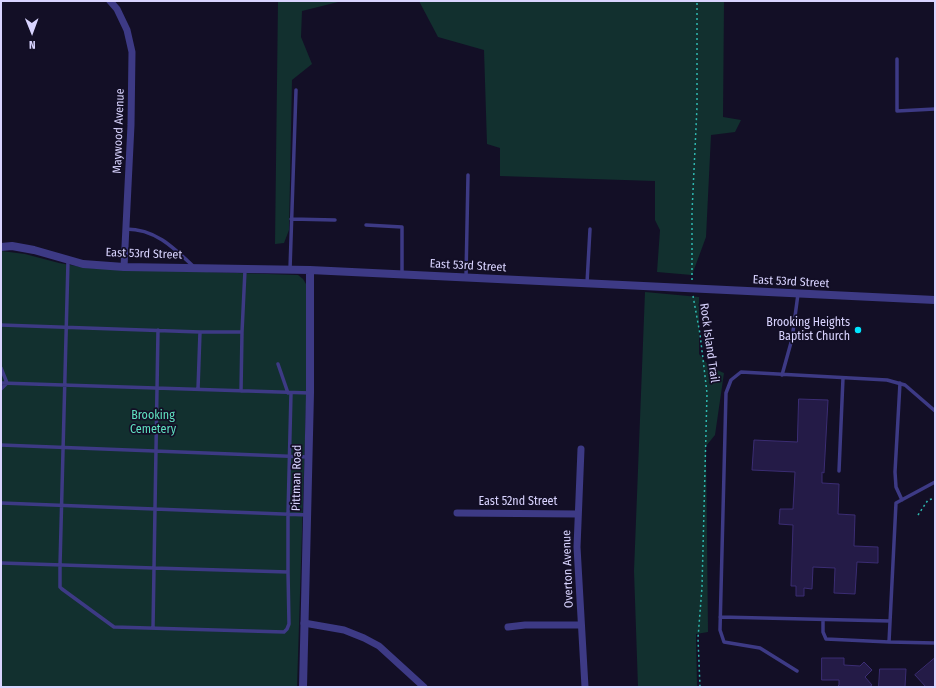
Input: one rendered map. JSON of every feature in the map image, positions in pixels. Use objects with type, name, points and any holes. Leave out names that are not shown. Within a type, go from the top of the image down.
[{"type":"street","name":"Maywood Avenue","points":[[110,1],[117,9],[127,30],[132,52],[131,125],[124,267]]},
{"type":"street","name":"East 53rd Street","points":[[1,247],[12,246],[34,250],[82,264],[124,267],[310,270],[935,300]]},
{"type":"street","name":"Pittman Road","points":[[303,687],[309,457],[310,270]]},
{"type":"street","name":"Overton Avenue","points":[[581,449],[577,547],[585,687]]},
{"type":"street","name":"East 52nd Street","points":[[457,513],[578,514]]},
{"type":"street","points":[[304,624],[344,630],[364,638],[379,646],[424,687]]},
{"type":"street","points":[[508,627],[525,625],[581,625]]},
{"type":"lane","points":[[897,59],[897,112],[935,109]]},
{"type":"lane","points":[[290,270],[296,90]]},
{"type":"lane","points":[[466,278],[468,175]]},
{"type":"lane","points":[[291,218],[335,220]]},
{"type":"lane","points":[[366,225],[402,226],[402,275]]},
{"type":"lane","points":[[587,284],[590,228]]},
{"type":"lane","points":[[126,229],[141,230],[155,235],[167,243],[195,268]]},
{"type":"lane","points":[[68,260],[60,587],[114,626],[284,632],[287,629],[289,624],[288,514],[290,393],[278,364]]},
{"type":"lane","points":[[240,391],[244,270]]},
{"type":"lane","points":[[782,375],[792,339],[798,294]]},
{"type":"lane","points":[[1,325],[200,332],[242,332]]},
{"type":"lane","points":[[153,628],[158,330]]},
{"type":"lane","points":[[198,389],[200,332]]},
{"type":"lane","points":[[1,368],[7,383]]},
{"type":"lane","points":[[797,671],[760,648],[724,642],[720,630],[726,393],[731,380],[741,372],[887,380],[905,385],[935,411]]},
{"type":"lane","points":[[839,471],[843,378]]},
{"type":"lane","points":[[1,382],[310,393]]},
{"type":"lane","points":[[1,389],[7,383]]},
{"type":"lane","points":[[900,383],[895,472],[896,487],[902,500]]},
{"type":"lane","points":[[1,445],[309,457]]},
{"type":"lane","points":[[889,642],[896,503],[935,482]]},
{"type":"lane","points":[[1,502],[308,515]]},
{"type":"lane","points":[[1,562],[288,572]]},
{"type":"lane","points":[[720,617],[890,621]]},
{"type":"lane","points":[[823,620],[823,632],[826,639],[935,643]]},
{"type":"path","name":"Rock Island Trail","points":[[697,1],[697,107],[692,212],[692,289],[700,334],[707,393],[702,587],[698,638],[700,687]]},
{"type":"path","points":[[918,516],[928,500],[935,498]]},
{"type":"green space","points":[[278,1],[342,1],[302,11],[301,37],[312,64],[292,80],[289,230],[284,243],[275,244]]},
{"type":"green space","points":[[419,1],[724,1],[723,117],[741,120],[735,132],[711,135],[706,237],[692,275],[657,272],[660,230],[655,220],[655,181],[500,176],[500,148],[487,144],[484,50],[438,37]]},
{"type":"green space","name":"Brooking Cemetery","points":[[1,251],[25,254],[59,263],[87,268],[298,275],[303,279],[306,284],[306,407],[297,687],[1,687]]},
{"type":"green space","points":[[645,292],[699,297],[699,354],[710,367],[724,373],[715,435],[706,446],[708,632],[696,634],[697,687],[638,687],[634,571]]},
{"type":"building","points":[[799,399],[828,400],[824,473],[822,472],[822,483],[839,484],[838,514],[855,515],[854,546],[878,547],[878,563],[857,562],[855,594],[834,593],[835,568],[813,567],[812,589],[804,588],[804,596],[796,596],[796,586],[791,586],[793,525],[779,524],[780,509],[793,509],[795,472],[752,470],[754,440],[797,442]]},
{"type":"building","points":[[822,658],[844,658],[844,665],[860,666],[864,662],[872,670],[865,677],[872,685],[869,687],[837,687],[839,685],[839,680],[822,680]]},
{"type":"building","points":[[935,658],[935,687],[926,687],[915,675]]},
{"type":"building","points":[[880,669],[906,669],[905,687],[879,687]]},
{"type":"place","name":"Brooking Heights Baptist Church","points":[[858,330]]}]
